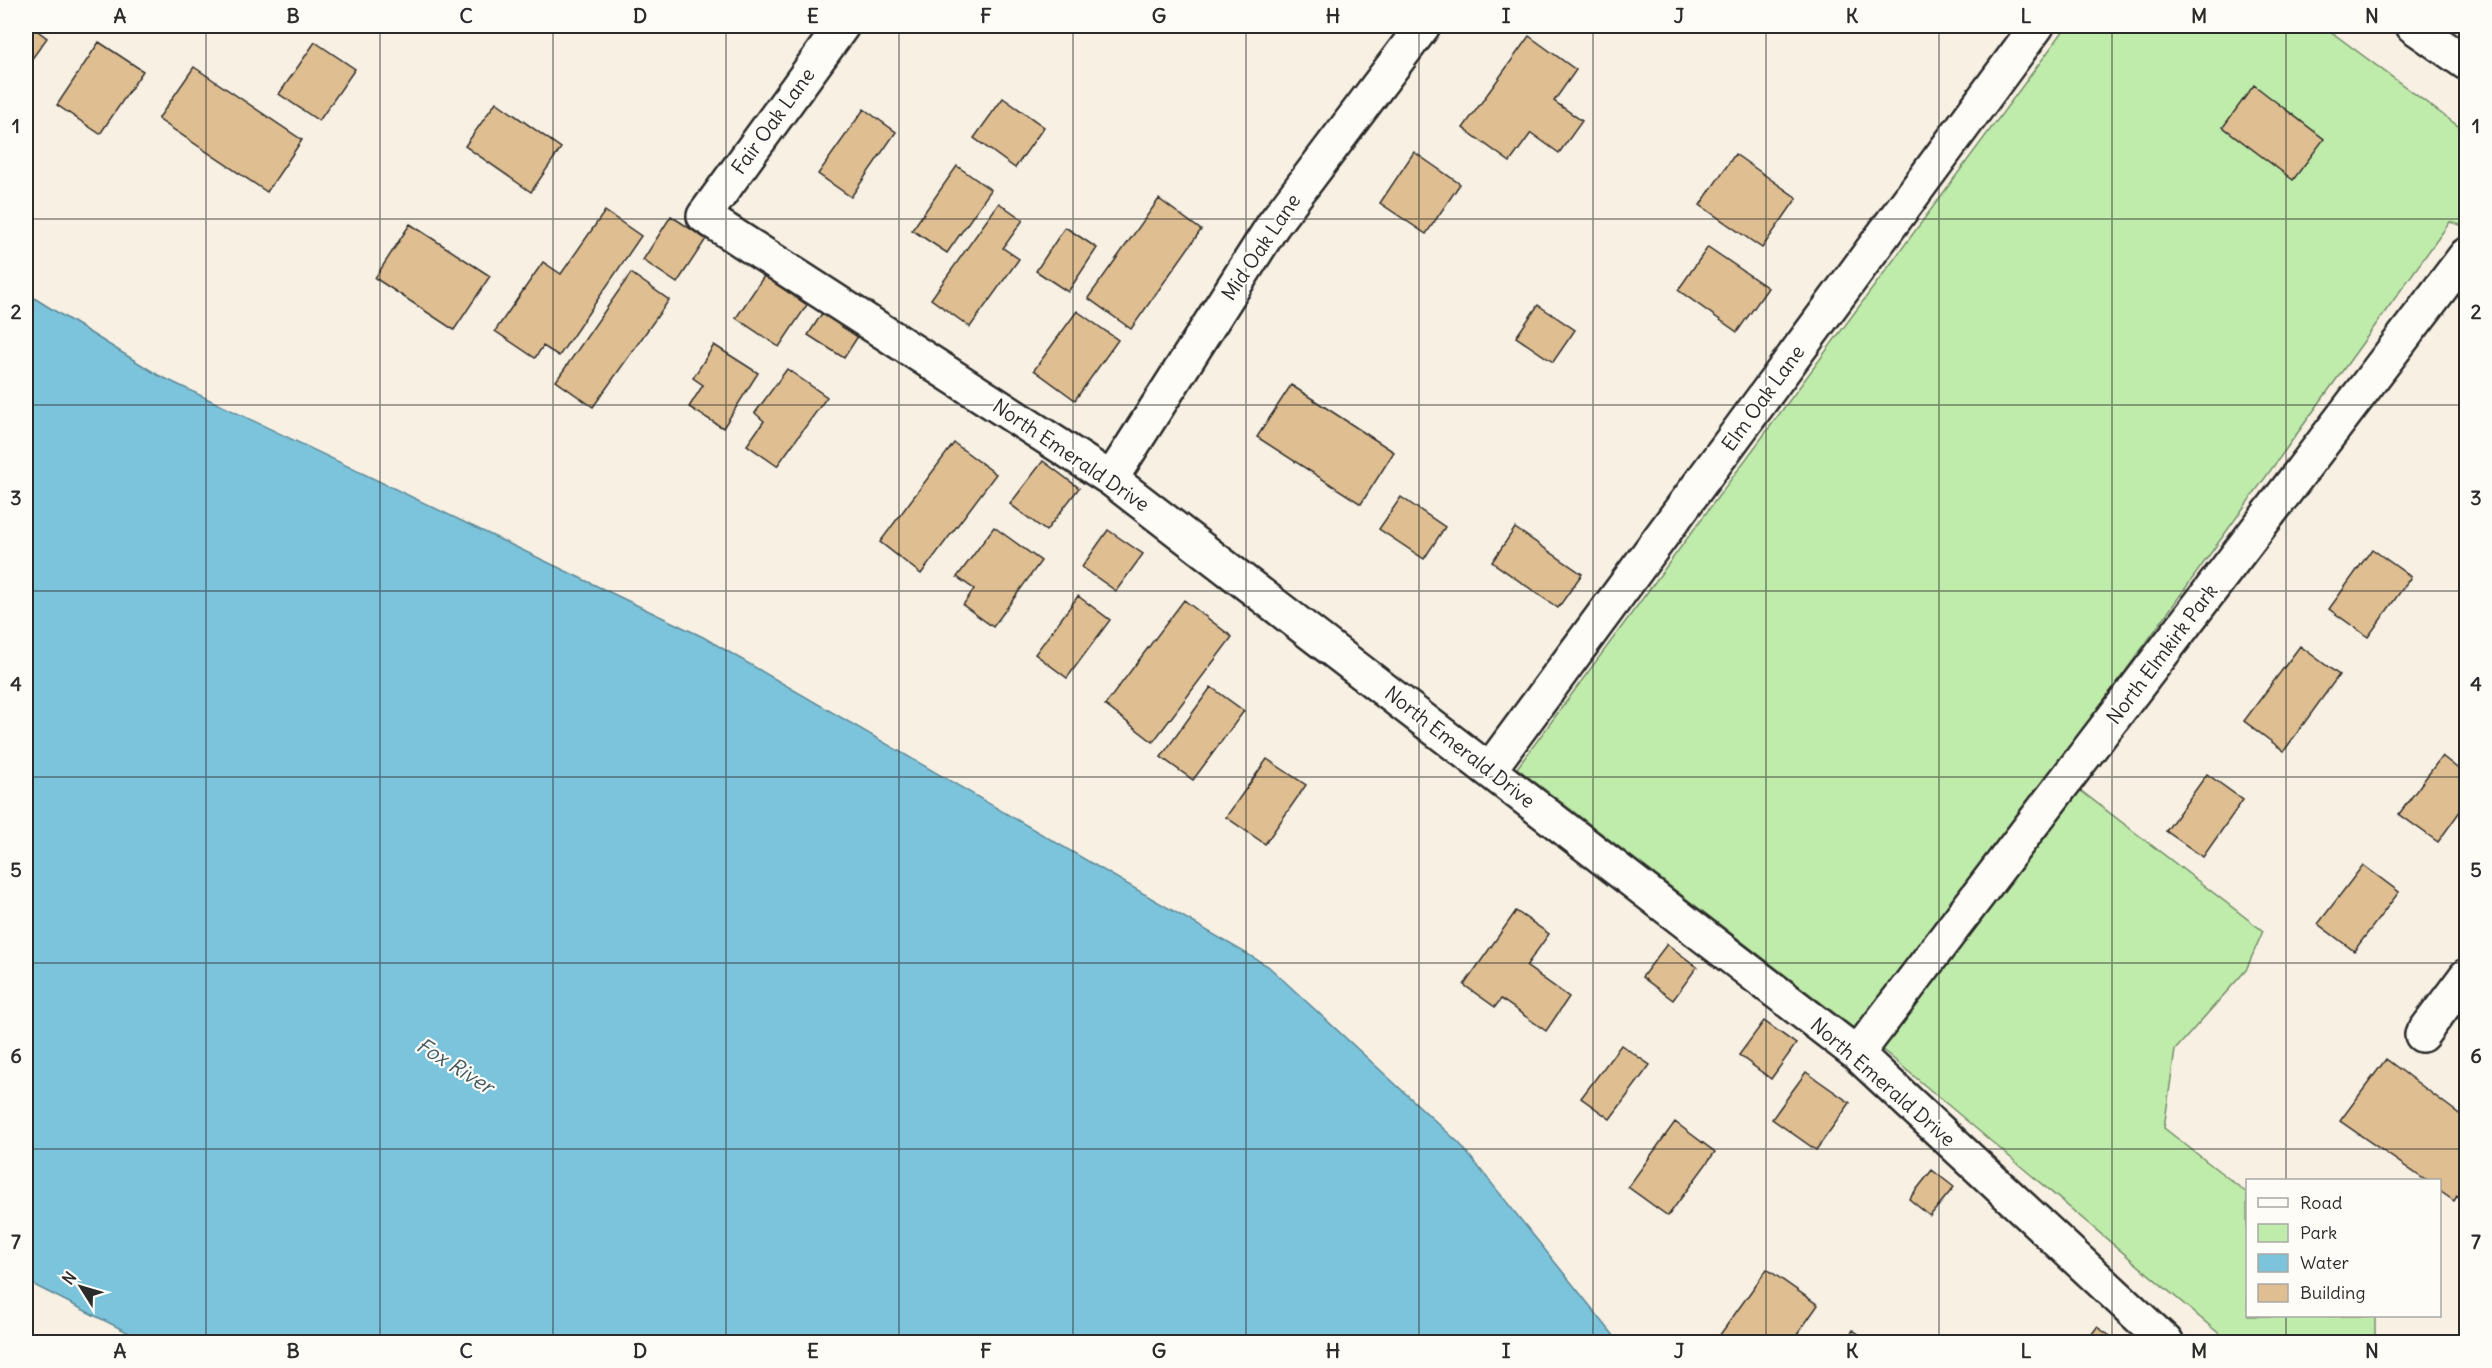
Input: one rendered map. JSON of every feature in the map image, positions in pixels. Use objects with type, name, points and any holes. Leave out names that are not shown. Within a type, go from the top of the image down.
[{"type":"street","name":"Fair Oak Lane","points":[[704,216],[842,26]]},
{"type":"street","name":"Mid Oak Lane","points":[[1111,478],[1273,225],[1423,26]]},
{"type":"street","name":"Elm Oak Lane","points":[[1489,770],[2037,26]]},
{"type":"street","points":[[2413,26],[2466,63]]},
{"type":"street","name":"North Emerald Drive","points":[[704,216],[1111,478],[1857,1054],[2166,1342]]},
{"type":"street","name":"North Elmkirk Park","points":[[1857,1054],[2466,255]]},
{"type":"street","points":[[2422,1035],[2466,976]]},
{"type":"green space","points":[[2067,26],[2323,26],[2466,132],[2466,227],[2450,222],[2054,770],[2263,931],[2246,970],[2175,1050],[2164,1128],[2246,1192],[2246,1317],[2375,1317],[2375,1342],[2229,1342],[1890,1056],[1517,768]]},
{"type":"water","name":"Fox River","points":[[26,293],[158,375],[703,637],[1268,966],[1460,1144],[1619,1342],[147,1342],[26,1281]]},
{"type":"building","points":[[26,26],[31,26],[47,38],[26,67]]},
{"type":"building","points":[[1529,36],[1576,70],[1554,101],[1582,121],[1559,153],[1531,133],[1510,162],[1463,128]]},
{"type":"building","points":[[99,42],[143,71],[100,134],[57,105]]},
{"type":"building","points":[[315,42],[355,69],[319,121],[279,94]]},
{"type":"building","points":[[194,67],[302,140],[267,192],[158,119]]},
{"type":"building","points":[[2254,85],[2324,139],[2293,180],[2223,127]]},
{"type":"building","points":[[1003,98],[1044,127],[1015,168],[974,138]]},
{"type":"building","points":[[496,102],[561,148],[531,192],[465,146]]},
{"type":"building","points":[[864,109],[896,132],[851,197],[818,174]]},
{"type":"building","points":[[1414,152],[1460,184],[1426,234],[1380,203]]},
{"type":"building","points":[[1735,154],[1797,198],[1762,248],[1700,205]]},
{"type":"building","points":[[957,166],[991,190],[947,253],[912,230]]},
{"type":"building","points":[[1159,199],[1201,230],[1131,329],[1088,298]]},
{"type":"building","points":[[999,203],[1023,220],[1003,248],[1019,259],[970,327],[931,299]]},
{"type":"building","points":[[605,211],[641,236],[559,356],[543,346],[535,358],[495,331],[543,262],[561,274]]},
{"type":"building","points":[[671,216],[706,239],[677,283],[643,260]]},
{"type":"building","points":[[410,224],[490,276],[454,330],[375,278]]},
{"type":"building","points":[[1065,227],[1097,248],[1068,292],[1036,271]]},
{"type":"building","points":[[1708,247],[1768,288],[1737,332],[1678,290]]},
{"type":"building","points":[[631,273],[669,300],[593,407],[556,381]]},
{"type":"building","points":[[764,276],[807,305],[779,347],[736,318]]},
{"type":"building","points":[[1538,305],[1575,330],[1553,362],[1516,337]]},
{"type":"building","points":[[826,307],[862,330],[844,358],[808,335]]},
{"type":"building","points":[[1077,311],[1118,340],[1075,400],[1034,370]]},
{"type":"building","points":[[714,345],[758,373],[723,428],[689,407],[703,385],[693,378]]},
{"type":"building","points":[[787,369],[827,397],[777,466],[747,445],[764,421],[755,413]]},
{"type":"building","points":[[1291,385],[1394,452],[1361,504],[1257,437]]},
{"type":"building","points":[[954,443],[996,474],[921,574],[880,542]]},
{"type":"building","points":[[1043,461],[1079,488],[1046,531],[1010,504]]},
{"type":"building","points":[[1401,497],[1445,527],[1424,559],[1379,529]]},
{"type":"building","points":[[994,527],[1041,561],[993,627],[963,605],[974,589],[957,577]]},
{"type":"building","points":[[1515,528],[1582,574],[1558,608],[1492,562]]},
{"type":"building","points":[[1108,530],[1143,554],[1116,591],[1082,567]]},
{"type":"building","points":[[2372,549],[2411,577],[2368,637],[2329,609]]},
{"type":"building","points":[[1078,596],[1110,620],[1067,678],[1035,654]]},
{"type":"building","points":[[1184,600],[1232,637],[1153,742],[1105,705]]},
{"type":"building","points":[[2300,646],[2339,675],[2284,751],[2244,721]]},
{"type":"building","points":[[1211,687],[1244,711],[1193,780],[1161,757]]},
{"type":"building","points":[[2442,756],[2466,775],[2466,803],[2438,842],[2399,814]]},
{"type":"building","points":[[1267,759],[1306,785],[1265,844],[1226,817]]},
{"type":"building","points":[[2207,774],[2243,800],[2203,857],[2166,831]]},
{"type":"building","points":[[2363,865],[2399,892],[2354,951],[2318,924]]},
{"type":"building","points":[[1516,911],[1549,934],[1526,966],[1569,997],[1546,1031],[1501,999],[1495,1007],[1464,985]]},
{"type":"building","points":[[1667,944],[1697,967],[1673,1000],[1642,977]]},
{"type":"building","points":[[1764,1021],[1796,1044],[1771,1079],[1739,1055]]},
{"type":"building","points":[[1621,1045],[1650,1065],[1610,1119],[1581,1098]]},
{"type":"building","points":[[2386,1059],[2466,1119],[2466,1204],[2457,1196],[2454,1201],[2441,1192],[2441,1179],[2424,1179],[2340,1121]]},
{"type":"building","points":[[1806,1072],[1850,1103],[1816,1150],[1772,1119]]},
{"type":"building","points":[[1675,1122],[1715,1152],[1668,1216],[1628,1187]]},
{"type":"building","points":[[1932,1170],[1954,1187],[1930,1216],[1909,1199]]},
{"type":"building","points":[[1767,1269],[1818,1305],[1792,1342],[1723,1342],[1717,1339]]},
{"type":"building","points":[[2097,1327],[2119,1342],[2086,1342]]},
{"type":"building","points":[[1853,1330],[1870,1342],[1845,1342]]}]
